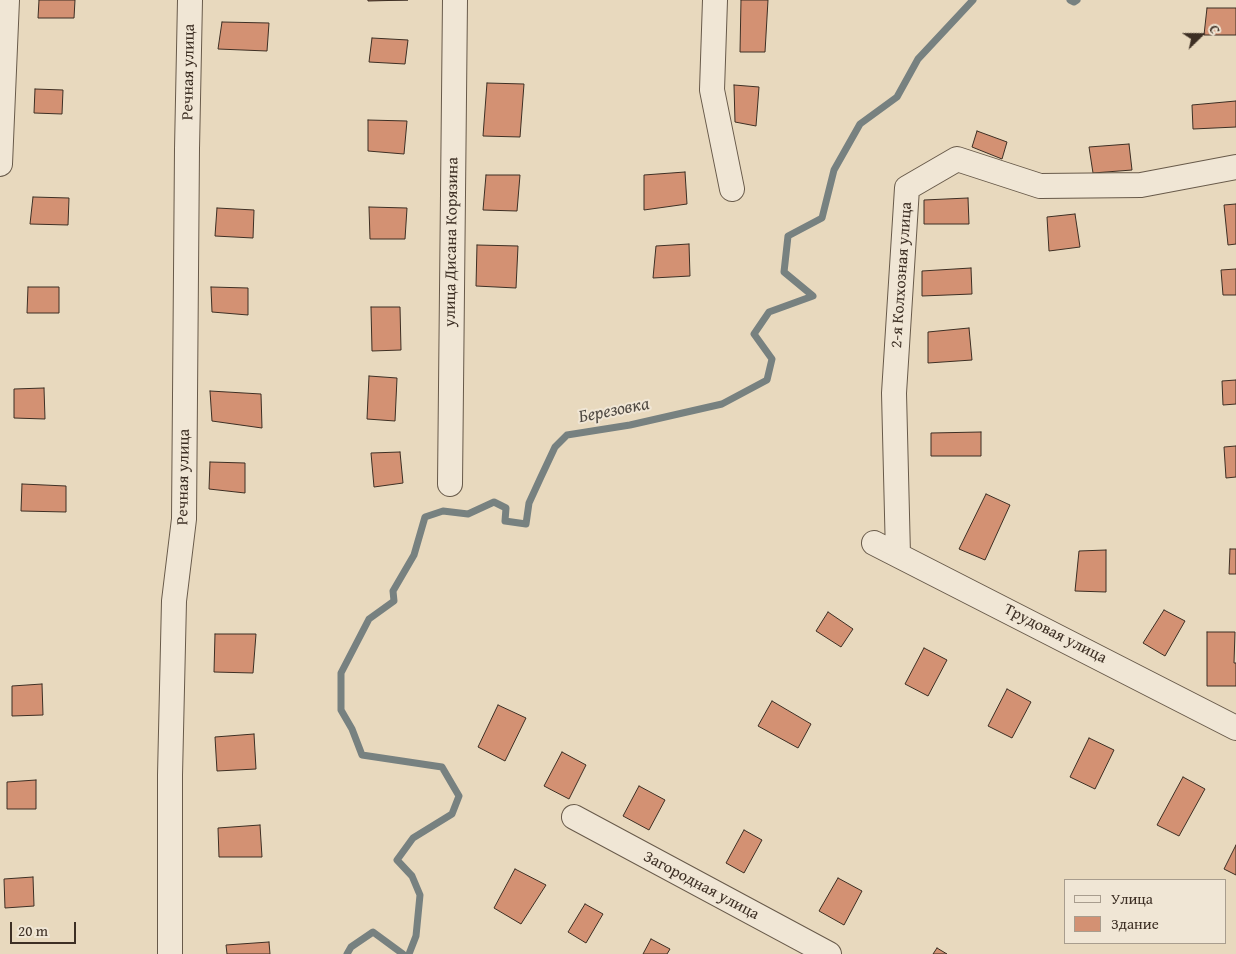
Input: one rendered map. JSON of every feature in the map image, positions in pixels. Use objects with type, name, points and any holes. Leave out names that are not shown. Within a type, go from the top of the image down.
[{"type":"street","points":[[0,164],[7,0]]},
{"type":"street","name":"Речная улица","points":[[170,954],[170,775],[174,602],[184,519],[190,0]]},
{"type":"street","name":"улица Дисана Корязина","points":[[450,484],[455,0]]},
{"type":"street","points":[[715,0],[712,90],[732,189]]},
{"type":"street","name":"2-я Колхозная улица","points":[[898,555],[894,393],[908,188],[956,159],[1040,186],[1141,185],[1236,167]]},
{"type":"street","name":"Трудовая улица","points":[[874,543],[1236,728]]},
{"type":"street","name":"Загородная улица","points":[[574,817],[829,954]]},
{"type":"building","points":[[39,0],[75,0],[74,18],[38,18]]},
{"type":"building","points":[[368,0],[408,0],[368,1]]},
{"type":"building","points":[[741,0],[768,0],[765,52],[740,52]]},
{"type":"building","points":[[1207,8],[1236,8],[1236,35],[1204,35]]},
{"type":"building","points":[[222,22],[269,23],[267,51],[218,49]]},
{"type":"building","points":[[372,38],[408,40],[405,64],[369,62]]},
{"type":"building","points":[[487,83],[524,84],[520,137],[483,136]]},
{"type":"building","points":[[734,85],[759,87],[756,126],[735,122]]},
{"type":"building","points":[[35,89],[63,90],[62,114],[34,113]]},
{"type":"building","points":[[1236,101],[1236,127],[1193,129],[1192,105]]},
{"type":"building","points":[[368,120],[407,121],[404,154],[368,151]]},
{"type":"building","points":[[977,131],[1007,142],[1002,159],[972,147]]},
{"type":"building","points":[[1129,144],[1132,170],[1093,173],[1089,147]]},
{"type":"building","points":[[685,172],[687,204],[644,210],[644,175]]},
{"type":"building","points":[[486,175],[520,175],[517,211],[483,210]]},
{"type":"building","points":[[33,197],[69,198],[68,225],[30,224]]},
{"type":"building","points":[[968,198],[969,224],[924,224],[924,200]]},
{"type":"building","points":[[1236,204],[1236,244],[1228,245],[1224,205]]},
{"type":"building","points":[[369,207],[407,208],[405,239],[370,239]]},
{"type":"building","points":[[217,208],[254,210],[253,238],[215,236]]},
{"type":"building","points":[[1075,214],[1080,247],[1049,251],[1047,217]]},
{"type":"building","points":[[689,244],[690,276],[653,278],[656,246]]},
{"type":"building","points":[[477,245],[518,246],[516,288],[476,286]]},
{"type":"building","points":[[971,268],[972,294],[922,296],[922,271]]},
{"type":"building","points":[[1236,269],[1236,295],[1223,295],[1221,270]]},
{"type":"building","points":[[28,287],[59,287],[59,313],[27,313]]},
{"type":"building","points":[[211,287],[248,288],[248,315],[212,312]]},
{"type":"building","points":[[371,307],[400,307],[401,350],[372,351]]},
{"type":"building","points":[[969,328],[972,360],[928,363],[928,332]]},
{"type":"building","points":[[369,376],[397,378],[395,421],[367,419]]},
{"type":"building","points":[[1236,380],[1236,404],[1223,405],[1222,381]]},
{"type":"building","points":[[44,388],[45,419],[14,418],[14,389]]},
{"type":"building","points":[[210,391],[261,394],[262,428],[212,421]]},
{"type":"building","points":[[981,432],[981,456],[931,456],[931,433]]},
{"type":"building","points":[[1236,446],[1236,477],[1226,478],[1224,447]]},
{"type":"building","points":[[400,452],[403,483],[374,487],[371,453]]},
{"type":"building","points":[[210,462],[245,463],[245,493],[209,489]]},
{"type":"building","points":[[22,484],[66,486],[66,512],[21,511]]},
{"type":"building","points":[[986,494],[1010,505],[985,560],[959,549]]},
{"type":"building","points":[[1230,549],[1236,549],[1236,574],[1229,574]]},
{"type":"building","points":[[1106,550],[1106,592],[1075,591],[1079,551]]},
{"type":"building","points":[[1164,610],[1185,621],[1165,656],[1143,643]]},
{"type":"building","points":[[828,612],[853,629],[841,647],[816,631]]},
{"type":"building","points":[[1207,632],[1235,632],[1234,663],[1236,663],[1236,686],[1207,686]]},
{"type":"building","points":[[215,634],[256,634],[253,673],[214,672]]},
{"type":"building","points":[[924,648],[947,660],[928,696],[905,684]]},
{"type":"building","points":[[42,684],[43,715],[12,716],[12,686]]},
{"type":"building","points":[[1007,689],[1031,702],[1012,738],[988,726]]},
{"type":"building","points":[[772,701],[811,724],[798,748],[758,726]]},
{"type":"building","points":[[498,705],[526,718],[505,761],[478,747]]},
{"type":"building","points":[[254,734],[256,769],[217,771],[215,737]]},
{"type":"building","points":[[1089,738],[1114,750],[1095,789],[1070,777]]},
{"type":"building","points":[[562,752],[586,765],[569,799],[544,786]]},
{"type":"building","points":[[1183,777],[1205,789],[1179,836],[1157,825]]},
{"type":"building","points":[[36,780],[36,809],[7,809],[7,782]]},
{"type":"building","points":[[639,786],[665,800],[649,830],[623,816]]},
{"type":"building","points":[[260,825],[262,857],[219,857],[218,828]]},
{"type":"building","points":[[744,830],[762,840],[744,873],[726,863]]},
{"type":"building","points":[[1236,845],[1236,875],[1224,869]]},
{"type":"building","points":[[515,869],[546,885],[521,924],[494,908]]},
{"type":"building","points":[[33,877],[34,906],[5,908],[4,879]]},
{"type":"building","points":[[838,878],[862,891],[844,925],[819,911]]},
{"type":"building","points":[[585,904],[603,914],[586,943],[568,932]]},
{"type":"building","points":[[651,939],[670,949],[667,954],[643,954]]},
{"type":"building","points":[[269,942],[270,954],[227,954],[226,945]]},
{"type":"building","points":[[937,948],[947,954],[933,954]]},
{"type":"waterway","name":"Березовка","points":[[409,954],[416,936],[420,895],[412,876],[397,860],[413,838],[452,814],[459,796],[442,767],[362,755],[352,729],[341,710],[341,673],[369,619],[394,601],[393,591],[414,555],[425,517],[443,511],[468,514],[494,502],[506,508],[505,521],[526,524],[529,503],[540,479],[555,447],[567,435],[630,425],[722,404],[767,380],[772,359],[754,334],[769,312],[813,296],[784,272],[788,236],[822,218],[834,170],[860,124],[897,97],[918,59],[973,0]]},
{"type":"waterway","name":"Березовка","points":[[1070,0],[1074,2],[1077,0]]},
{"type":"waterway","name":"Березовка","points":[[347,954],[351,947],[373,932],[403,954]]}]
